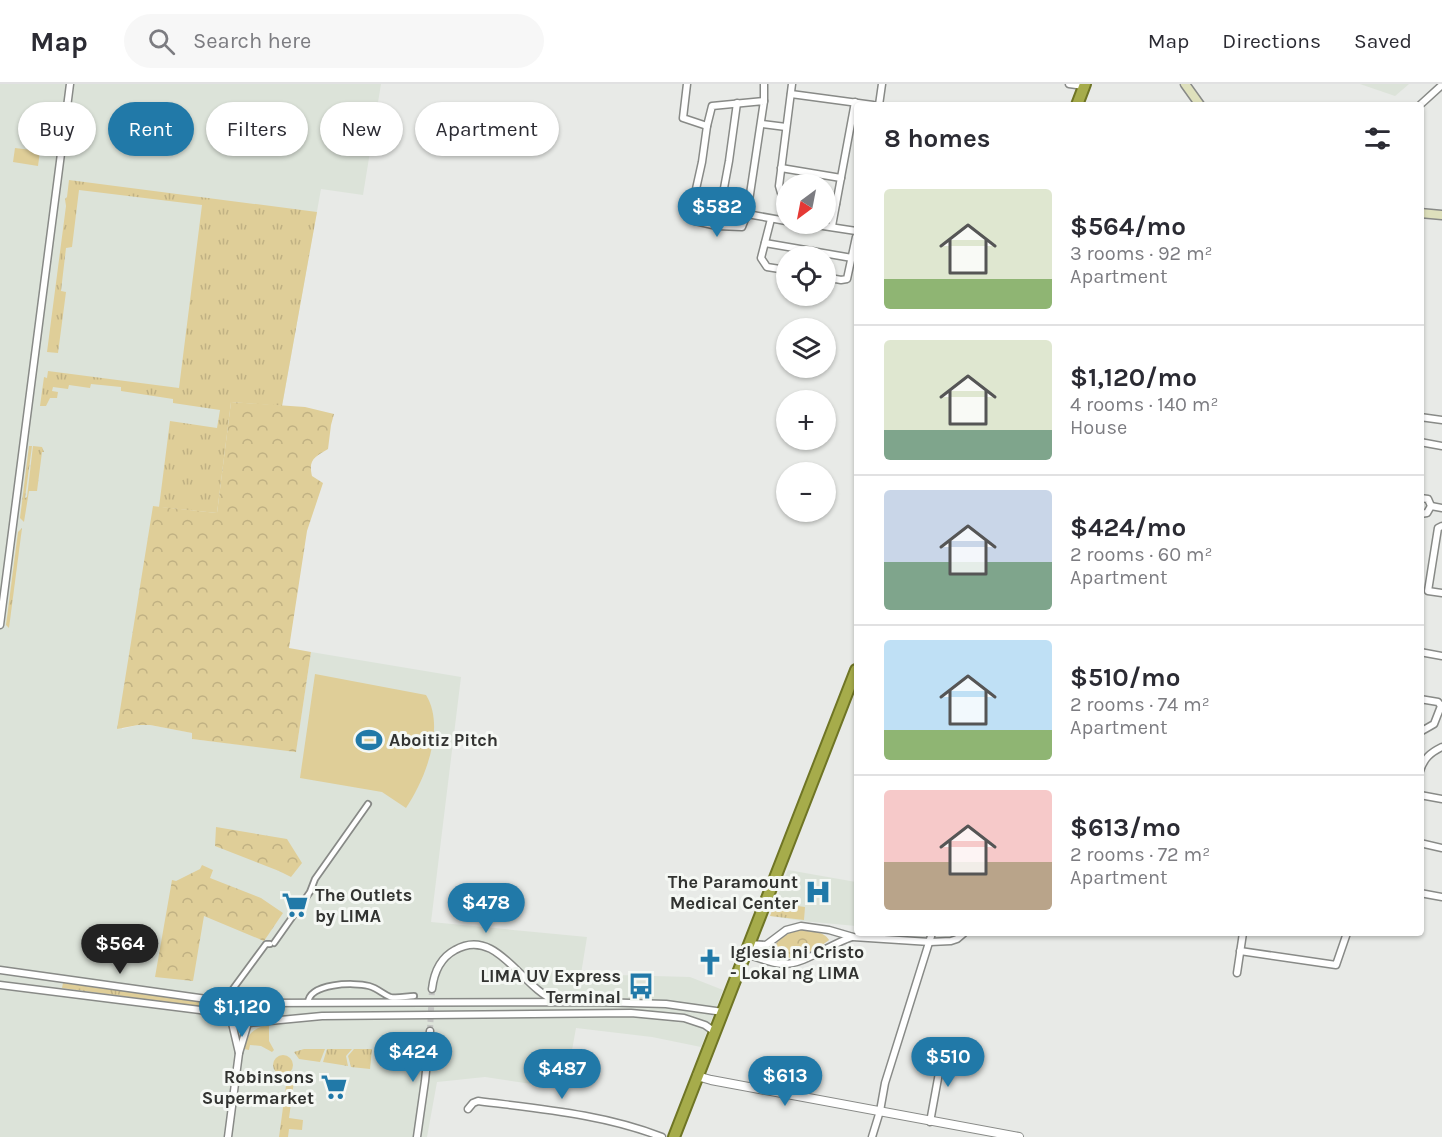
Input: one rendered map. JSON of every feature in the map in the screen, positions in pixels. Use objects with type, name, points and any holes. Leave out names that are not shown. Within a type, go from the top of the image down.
[{"type":"highway","points":[[1078,102],[1085,85]]},
{"type":"highway","points":[[674,1137],[854,675]]},
{"type":"main road","points":[[1185,84],[1198,102]]},
{"type":"main road","points":[[1424,213],[1442,215]]},
{"type":"street","points":[[0,625],[70,84]]},
{"type":"street","points":[[687,84],[683,118],[707,126]]},
{"type":"street","points":[[764,84],[764,101],[762,124],[747,214],[742,227],[717,226],[695,221],[692,214],[712,106],[764,101]]},
{"type":"street","points":[[780,174],[792,84]]},
{"type":"street","points":[[879,102],[882,84]]},
{"type":"street","points":[[1069,84],[1085,85]]},
{"type":"street","points":[[1422,102],[1442,85]]},
{"type":"street","points":[[791,94],[855,102]]},
{"type":"street","points":[[717,226],[737,103]]},
{"type":"street","points":[[836,204],[854,107]]},
{"type":"street","points":[[762,124],[786,127]]},
{"type":"street","points":[[781,168],[841,178]]},
{"type":"street","points":[[747,214],[776,220]]},
{"type":"street","points":[[771,219],[761,258],[767,267],[776,268]]},
{"type":"street","points":[[836,227],[854,231]]},
{"type":"street","points":[[765,243],[852,258]]},
{"type":"street","points":[[836,279],[847,279],[854,248]]},
{"type":"street","points":[[1424,418],[1442,420]]},
{"type":"street","points":[[1424,443],[1442,446]]},
{"type":"street","points":[[1424,498],[1428,499],[1431,506],[1429,511],[1424,513]]},
{"type":"street","points":[[1431,506],[1442,507]]},
{"type":"street","points":[[1442,526],[1438,528],[1424,591],[1442,593]]},
{"type":"street","points":[[1424,653],[1442,656]]},
{"type":"street","points":[[1424,700],[1438,702],[1441,706],[1434,724],[1424,730]]},
{"type":"street","points":[[1424,761],[1432,752],[1442,747]]},
{"type":"street","points":[[1424,796],[1442,799]]},
{"type":"street","points":[[224,1001],[266,944],[272,944],[310,892],[315,879],[368,804]]},
{"type":"street","points":[[1424,844],[1442,848]]},
{"type":"street","points":[[1424,894],[1442,897]]},
{"type":"street","points":[[747,949],[766,945],[782,932],[797,927],[830,930],[853,937],[930,942],[951,941],[960,936]]},
{"type":"street","points":[[872,1137],[885,1083],[932,936]]},
{"type":"street","points":[[1237,973],[1242,936]]},
{"type":"street","points":[[1240,951],[1336,965],[1346,936]]},
{"type":"street","points":[[747,949],[777,963],[787,964],[853,937]]},
{"type":"street","points":[[432,988],[434,974],[446,956],[462,946],[479,945],[499,953],[541,993],[562,1002]]},
{"type":"street","points":[[0,970],[235,1003],[596,1002],[666,1004],[723,1012]]},
{"type":"street","points":[[0,985],[200,1010],[214,1013],[239,1026],[308,1017],[596,1013],[649,1014],[684,1018],[705,1025],[715,1032]]},
{"type":"street","points":[[308,1017],[302,1010],[308,1003],[311,993],[331,986],[367,985],[393,997],[414,996]]},
{"type":"street","points":[[596,1002],[596,1013]]},
{"type":"street","points":[[235,1003],[229,1011],[239,1053]]},
{"type":"street","points":[[228,1137],[239,1053],[252,1018],[251,1009],[244,1003]]},
{"type":"street","points":[[417,1137],[429,1031]]},
{"type":"street","points":[[930,1122],[943,1051]]},
{"type":"street","points":[[697,1076],[996,1135],[1019,1137]]},
{"type":"street","points":[[468,1109],[478,1101],[560,1112],[632,1126],[662,1137]]},
{"type":"shaded area","points":[[0,84],[381,84],[378,102],[320,102],[320,156],[369,156],[363,195],[321,189],[282,406],[231,402],[217,513],[154,506],[122,729],[150,725],[193,733],[192,739],[296,751],[311,652],[461,677],[431,922],[587,937],[581,974],[690,977],[723,990],[701,1047],[652,1037],[576,1028],[565,1089],[485,1077],[437,1082],[427,1137],[0,1137]]},
{"type":"shaded area","points":[[1360,84],[1409,84],[1395,96]]},
{"type":"shaded area","name":"The Paramount Medical Center","points":[[788,870],[854,882],[854,926],[770,916]]},
{"type":"green space","points":[[15,148],[18,148],[18,156],[39,156],[38,166],[13,162]]},
{"type":"green space","points":[[69,180],[317,212],[282,406],[231,402],[217,513],[159,507],[170,421],[217,428],[220,410],[173,403],[173,399],[121,391],[121,387],[91,384],[90,388],[69,385],[68,389],[53,387],[52,391],[58,392],[57,398],[50,398],[46,406],[40,406],[44,377],[47,378],[48,371],[179,388],[202,205],[79,190],[72,247],[66,248],[61,291],[66,292],[58,353],[47,352]]},
{"type":"green space","points":[[231,402],[305,407],[334,414],[328,449],[316,457],[311,466],[312,476],[323,483],[307,531],[289,648],[311,652],[296,752],[192,739],[192,733],[150,725],[117,729],[153,506],[217,513]]},
{"type":"green space","points":[[29,446],[32,446],[25,498],[27,497],[33,446],[42,447],[44,452],[42,452],[37,491],[29,491],[24,522],[20,518]]},
{"type":"green space","points":[[22,528],[9,628],[6,625],[18,532]]},
{"type":"green space","name":"Aboitiz Pitch","points":[[315,674],[426,695],[432,708],[434,722],[431,753],[420,783],[406,808],[382,792],[300,778]]},
{"type":"green space","points":[[216,827],[287,839],[302,863],[291,877],[215,846]]},
{"type":"green space","points":[[202,865],[213,870],[210,878],[261,898],[283,913],[264,941],[204,916],[193,981],[155,977],[172,880],[176,881],[200,869]]},
{"type":"green space","points":[[775,903],[805,907],[804,920],[770,916]]},
{"type":"green space","points":[[799,930],[820,933],[829,940],[803,955],[788,958],[775,954],[774,947],[779,941]]},
{"type":"green space","points":[[63,983],[205,1002],[205,1007],[62,988]]},
{"type":"green space","points":[[269,1025],[269,1041],[274,1050],[272,1052],[261,1046],[250,1045],[249,1050],[244,1049],[252,1032],[259,1027]]},
{"type":"green space","points":[[304,1049],[325,1049],[320,1062],[299,1059],[294,1052]]},
{"type":"green space","points":[[327,1049],[352,1049],[346,1056],[348,1066],[323,1062]]},
{"type":"green space","points":[[354,1049],[372,1049],[370,1069],[351,1067],[348,1056]]},
{"type":"green space","points":[[283,1055],[290,1058],[293,1065],[290,1072],[283,1075],[276,1072],[273,1065],[276,1058]]},
{"type":"green space","points":[[295,1074],[289,1118],[303,1120],[302,1130],[289,1129],[288,1137],[279,1137],[287,1078]]},
{"type":"tunnel","points":[[430,1031],[432,989]]},
{"type":"place","name":"Aboitiz Pitch","points":[[369,740]]},
{"type":"place","name":"The Paramount Medical Center","points":[[818,892]]},
{"type":"place","name":"The Outlets by LIMA","points":[[295,905]]},
{"type":"place","name":"Iglesia ni Cristo - Lokal ng LIMA","points":[[710,962]]},
{"type":"place","name":"LIMA UV Express Terminal","points":[[641,986]]},
{"type":"place","name":"Robinsons Supermarket","points":[[334,1087]]}]
